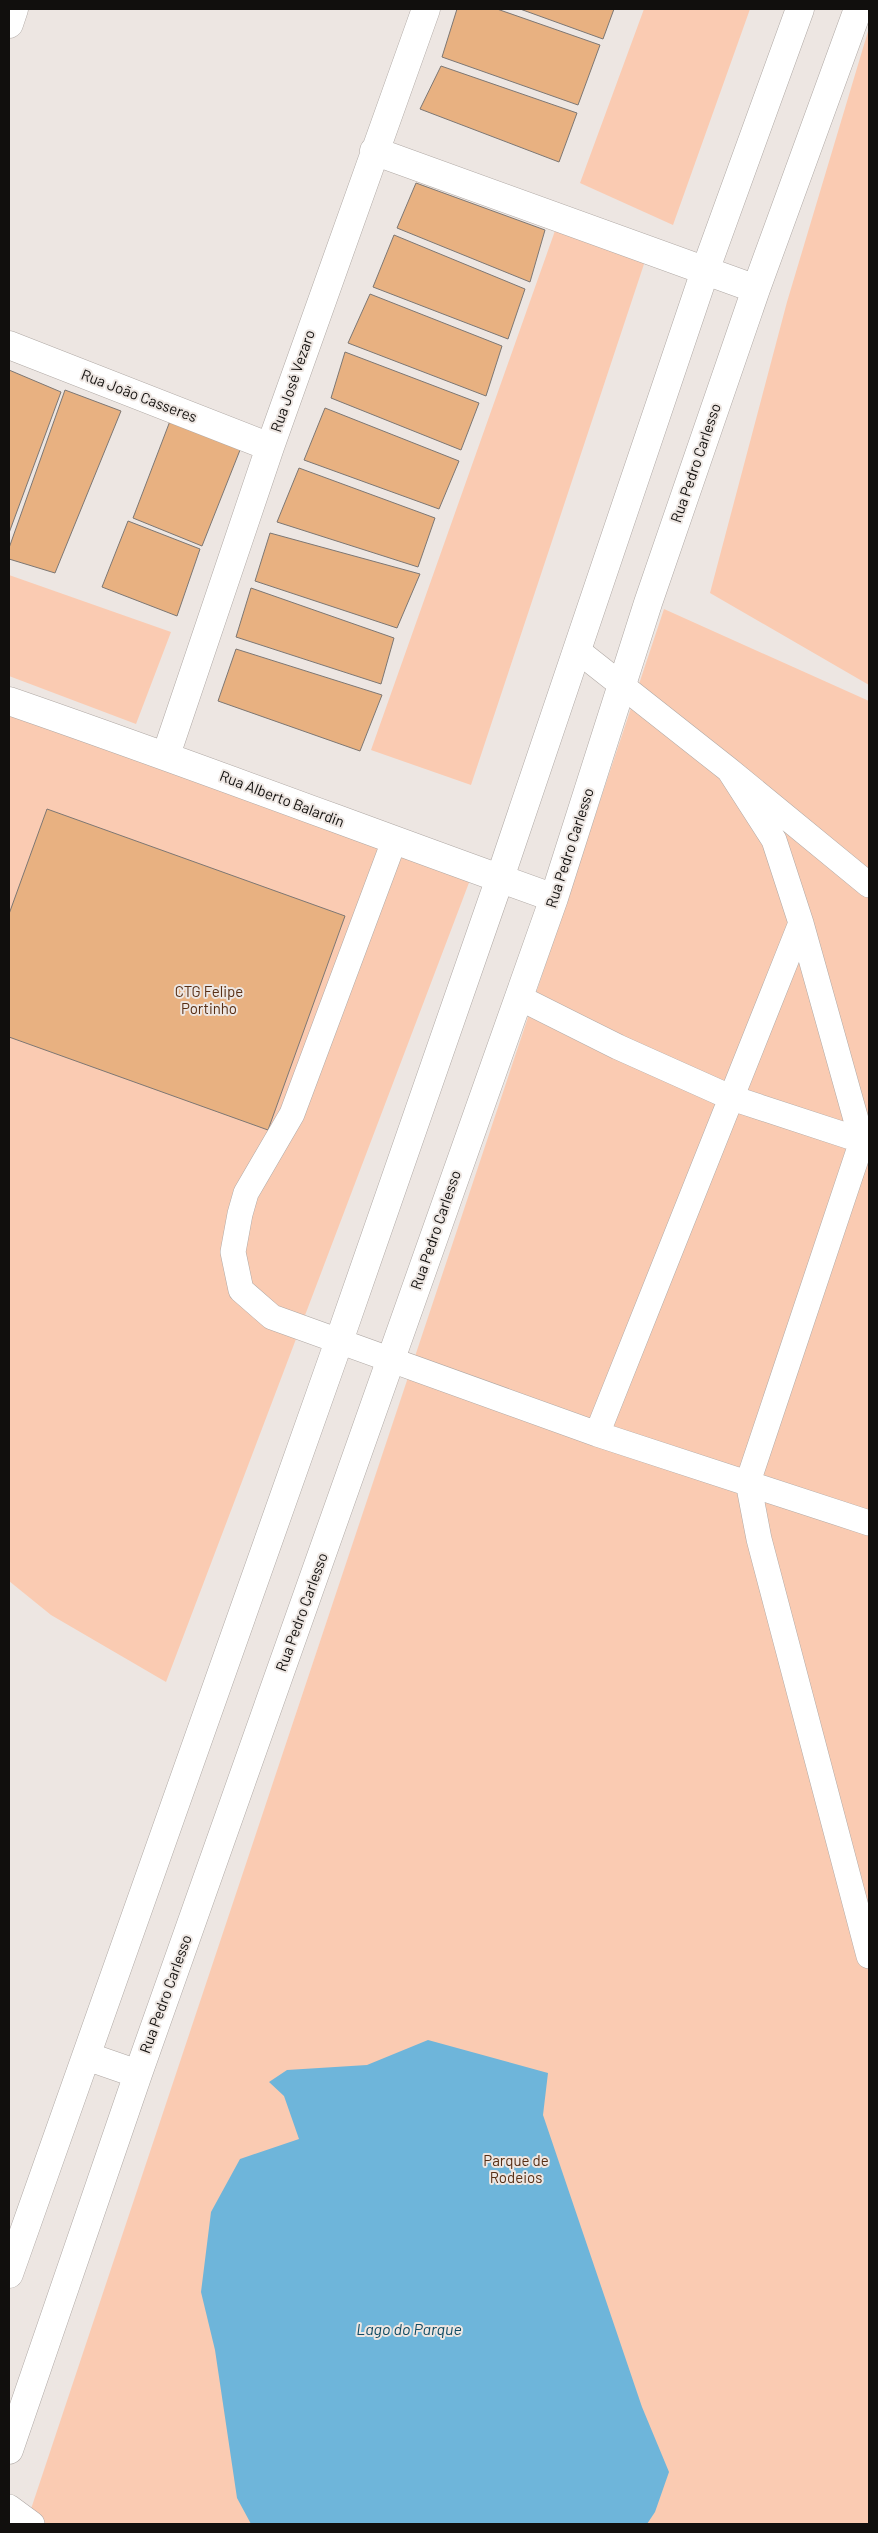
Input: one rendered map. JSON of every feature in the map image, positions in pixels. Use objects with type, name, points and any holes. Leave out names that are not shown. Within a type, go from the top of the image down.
[{"type":"street","points":[[9,24],[14,9]]},
{"type":"street","name":"Rua José Vezaro","points":[[166,755],[270,447],[426,9]]},
{"type":"street","points":[[9,2274],[339,1341],[500,878],[705,271],[800,9]]},
{"type":"street","name":"Rua Pedro Carlesso","points":[[9,2450],[138,2074],[554,898],[623,684],[756,288],[858,9]]},
{"type":"street","points":[[374,151],[756,288]]},
{"type":"street","name":"Rua João Casseres","points":[[9,345],[270,447]]},
{"type":"street","name":"Rua Alberto Balardin","points":[[9,701],[166,755],[394,841],[554,898]]},
{"type":"street","points":[[86,2056],[138,2074]]},
{"type":"lane","points":[[577,650],[623,684],[869,885]]},
{"type":"lane","points":[[729,770],[774,840],[801,923],[866,1142],[748,1482],[759,1539],[869,1956]]},
{"type":"lane","points":[[394,841],[292,1114],[246,1193],[233,1252],[241,1290],[272,1318],[597,1434],[869,1523]]},
{"type":"lane","points":[[597,1434],[801,923]]},
{"type":"lane","points":[[518,997],[618,1047],[732,1098],[866,1142]]},
{"type":"lane","points":[[9,2507],[32,2524]]},
{"type":"green space","points":[[644,9],[750,9],[673,225],[580,183]]},
{"type":"green space","points":[[869,28],[869,685],[710,593],[787,302]]},
{"type":"green space","points":[[556,228],[646,258],[471,785],[371,750]]},
{"type":"green space","points":[[9,575],[171,632],[136,724],[9,676]]},
{"type":"green space","name":"Parque de Rodeios","points":[[664,609],[869,701],[869,2524],[26,2524]]},
{"type":"green space","name":"CTG Felipe Portinho","points":[[9,714],[470,880],[166,1682],[51,1615],[9,1581]]},
{"type":"water","name":"Lago do Parque","points":[[428,2040],[548,2073],[543,2115],[642,2407],[669,2472],[655,2512],[647,2524],[251,2524],[237,2498],[215,2350],[201,2292],[211,2212],[240,2159],[299,2139],[284,2096],[269,2082],[287,2070],[367,2065]]},
{"type":"building","points":[[457,9],[497,9],[600,45],[578,105],[442,57]]},
{"type":"building","points":[[520,9],[614,9],[603,39]]},
{"type":"building","points":[[441,66],[577,113],[559,162],[420,109]]},
{"type":"building","points":[[416,183],[545,230],[530,282],[397,228]]},
{"type":"building","points":[[394,235],[525,289],[508,339],[373,287]]},
{"type":"building","points":[[370,294],[502,346],[486,396],[348,343]]},
{"type":"building","points":[[345,352],[479,403],[461,450],[331,398]]},
{"type":"building","points":[[9,370],[61,392],[9,533]]},
{"type":"building","points":[[65,390],[121,411],[55,573],[9,559],[9,548]]},
{"type":"building","points":[[325,408],[459,461],[439,509],[304,460]]},
{"type":"building","points":[[170,421],[242,445],[202,546],[133,518]]},
{"type":"building","points":[[299,468],[435,518],[418,567],[277,522]]},
{"type":"building","points":[[128,521],[200,549],[177,616],[102,587]]},
{"type":"building","points":[[270,533],[420,574],[397,628],[255,581]]},
{"type":"building","points":[[251,588],[394,638],[381,684],[236,637]]},
{"type":"building","points":[[236,649],[382,695],[360,751],[218,701]]},
{"type":"building","name":"CTG Felipe Portinho","points":[[47,809],[345,916],[268,1130],[9,1037],[9,914]]}]
